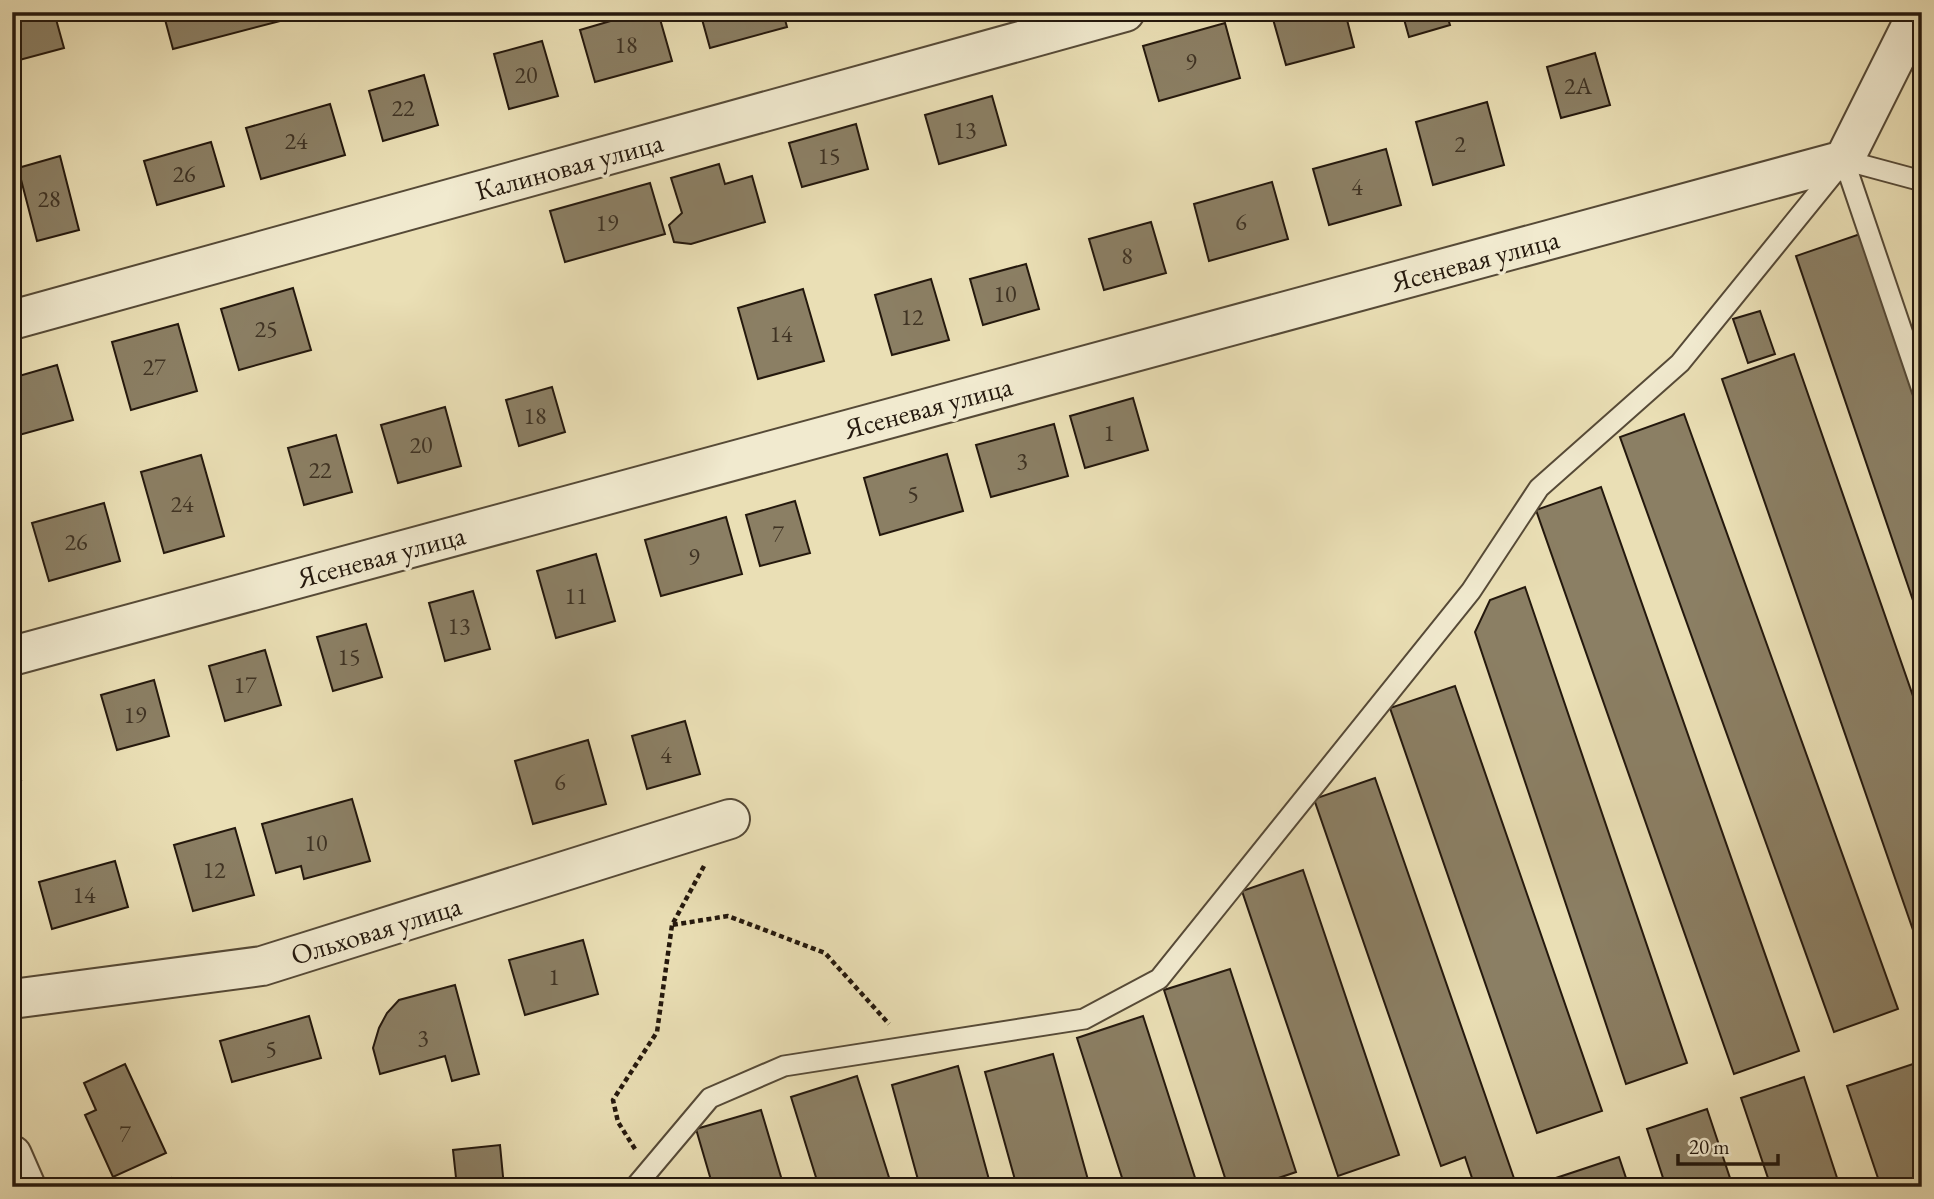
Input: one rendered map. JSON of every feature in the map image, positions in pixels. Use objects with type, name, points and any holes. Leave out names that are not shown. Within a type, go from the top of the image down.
[{"type":"street","name":"Калиновая улица","points":[[12,320],[1125,12]]},
{"type":"street","points":[[1844,160],[1918,12]]},
{"type":"street","name":"Ясеневая улица","points":[[12,656],[1844,160]]},
{"type":"street","name":"Ольховая улица","points":[[12,999],[262,966],[730,819]]},
{"type":"street","points":[[12,1155],[26,1187]]},
{"type":"lane","points":[[1844,160],[1922,181]]},
{"type":"lane","points":[[1844,160],[1922,390]]},
{"type":"lane","points":[[635,1187],[710,1098],[784,1066],[1084,1019],[1159,979],[1471,591],[1539,488],[1680,363],[1844,160]]},
{"type":"path","points":[[648,1171],[618,1122],[613,1100],[657,1032],[672,925],[730,819]]},
{"type":"path","points":[[672,925],[728,916],[825,954],[909,1046]]},
{"type":"building","points":[[12,12],[54,12],[64,48],[12,62]]},
{"type":"building","points":[[163,12],[282,12],[284,20],[173,49]]},
{"type":"building","points":[[641,12],[658,12],[672,61],[595,82],[580,30]]},
{"type":"building","points":[[700,12],[783,12],[787,27],[710,48]]},
{"type":"building","points":[[1271,12],[1345,12],[1354,47],[1286,65]]},
{"type":"building","points":[[1402,12],[1446,12],[1450,25],[1409,37]]},
{"type":"building","points":[[1225,23],[1240,78],[1159,101],[1143,46]]},
{"type":"building","points":[[542,41],[558,96],[509,109],[494,54]]},
{"type":"building","points":[[1595,53],[1610,105],[1561,118],[1547,67]]},
{"type":"building","points":[[424,75],[438,125],[383,141],[369,91]]},
{"type":"building","points":[[992,96],[1006,145],[939,164],[925,115]]},
{"type":"building","points":[[1487,102],[1504,165],[1433,185],[1416,122]]},
{"type":"building","points":[[330,104],[345,155],[261,179],[246,128]]},
{"type":"building","points":[[856,124],[868,169],[802,187],[789,143]]},
{"type":"building","points":[[211,142],[224,186],[157,205],[144,161]]},
{"type":"building","points":[[1386,149],[1401,205],[1329,225],[1313,169]]},
{"type":"building","points":[[60,156],[79,230],[37,241],[18,168]]},
{"type":"building","points":[[719,164],[725,184],[752,176],[765,222],[691,244],[674,242],[669,225],[682,213],[671,178]]},
{"type":"building","points":[[1272,182],[1288,239],[1209,261],[1194,204]]},
{"type":"building","points":[[650,183],[665,234],[565,262],[550,211]]},
{"type":"building","points":[[1151,222],[1166,273],[1104,290],[1089,239]]},
{"type":"building","points":[[1863,233],[1922,406],[1922,627],[1796,256]]},
{"type":"building","points":[[1026,264],[1039,309],[983,325],[970,279]]},
{"type":"building","points":[[931,279],[949,340],[892,355],[875,295]]},
{"type":"building","points":[[293,288],[311,350],[239,370],[221,309]]},
{"type":"building","points":[[803,289],[824,361],[758,379],[738,308]]},
{"type":"building","points":[[1760,311],[1775,354],[1748,363],[1733,319]]},
{"type":"building","points":[[178,324],[197,391],[131,410],[112,342]]},
{"type":"building","points":[[1794,354],[1922,722],[1922,956],[1722,379]]},
{"type":"building","points":[[57,365],[73,420],[12,437],[12,378]]},
{"type":"building","points":[[552,387],[565,432],[519,446],[506,400]]},
{"type":"building","points":[[1133,398],[1148,450],[1085,468],[1070,416]]},
{"type":"building","points":[[445,407],[461,466],[398,483],[381,425]]},
{"type":"building","points":[[1684,414],[1898,1009],[1834,1032],[1620,437]]},
{"type":"building","points":[[1054,424],[1068,476],[991,497],[976,445]]},
{"type":"building","points":[[336,435],[352,492],[304,505],[288,448]]},
{"type":"building","points":[[947,454],[963,511],[880,535],[864,478]]},
{"type":"building","points":[[201,455],[224,536],[164,553],[141,472]]},
{"type":"building","points":[[1601,487],[1799,1051],[1734,1074],[1536,510]]},
{"type":"building","points":[[795,501],[810,553],[760,566],[746,515]]},
{"type":"building","points":[[104,503],[120,561],[49,581],[32,523]]},
{"type":"building","points":[[726,517],[742,574],[661,596],[645,540]]},
{"type":"building","points":[[596,554],[615,621],[556,638],[537,571]]},
{"type":"building","points":[[1525,587],[1687,1063],[1626,1084],[1475,632],[1490,600]]},
{"type":"building","points":[[473,591],[490,649],[445,661],[429,603]]},
{"type":"building","points":[[366,624],[382,677],[333,691],[317,637]]},
{"type":"building","points":[[265,650],[281,705],[225,721],[209,666]]},
{"type":"building","points":[[154,680],[169,736],[117,750],[101,695]]},
{"type":"building","points":[[1455,686],[1602,1111],[1537,1133],[1390,708]]},
{"type":"building","points":[[685,721],[700,774],[647,789],[632,736]]},
{"type":"building","points":[[588,740],[606,804],[533,824],[515,761]]},
{"type":"building","points":[[12,751],[21,780],[12,782]]},
{"type":"building","points":[[1375,778],[1517,1187],[1475,1187],[1465,1157],[1441,1166],[1314,799]]},
{"type":"building","points":[[352,799],[370,861],[304,879],[301,866],[276,873],[262,824]]},
{"type":"building","points":[[235,828],[254,895],[193,911],[174,845]]},
{"type":"building","points":[[115,861],[128,907],[52,929],[39,882]]},
{"type":"building","points":[[1303,870],[1399,1155],[1338,1176],[1242,891]]},
{"type":"building","points":[[583,940],[598,994],[525,1015],[509,960]]},
{"type":"building","points":[[1230,969],[1296,1172],[1252,1187],[1228,1187],[1164,990]]},
{"type":"building","points":[[455,985],[479,1074],[452,1081],[445,1056],[380,1074],[373,1048],[387,1013],[399,1000]]},
{"type":"building","points":[[309,1016],[321,1058],[232,1082],[220,1041]]},
{"type":"building","points":[[1143,1016],[1198,1187],[1125,1187],[1077,1038]]},
{"type":"building","points":[[1053,1054],[1090,1187],[1017,1187],[985,1072]]},
{"type":"building","points":[[125,1064],[166,1153],[113,1177],[85,1115],[96,1110],[84,1083]]},
{"type":"building","points":[[1913,1064],[1922,1090],[1922,1187],[1881,1187],[1847,1086]]},
{"type":"building","points":[[958,1066],[991,1187],[920,1187],[892,1085]]},
{"type":"building","points":[[857,1076],[892,1187],[819,1187],[791,1097]]},
{"type":"building","points":[[1804,1077],[1840,1187],[1771,1187],[1741,1098]]},
{"type":"building","points":[[1707,1109],[1733,1187],[1666,1187],[1647,1129]]},
{"type":"building","points":[[761,1110],[784,1187],[713,1187],[696,1129]]},
{"type":"building","points":[[500,1145],[504,1187],[457,1187],[453,1150]]},
{"type":"building","points":[[1619,1157],[1629,1187],[1559,1187],[1556,1178]]},
{"type":"building","points":[[171,1178],[175,1187],[151,1187]]}]
